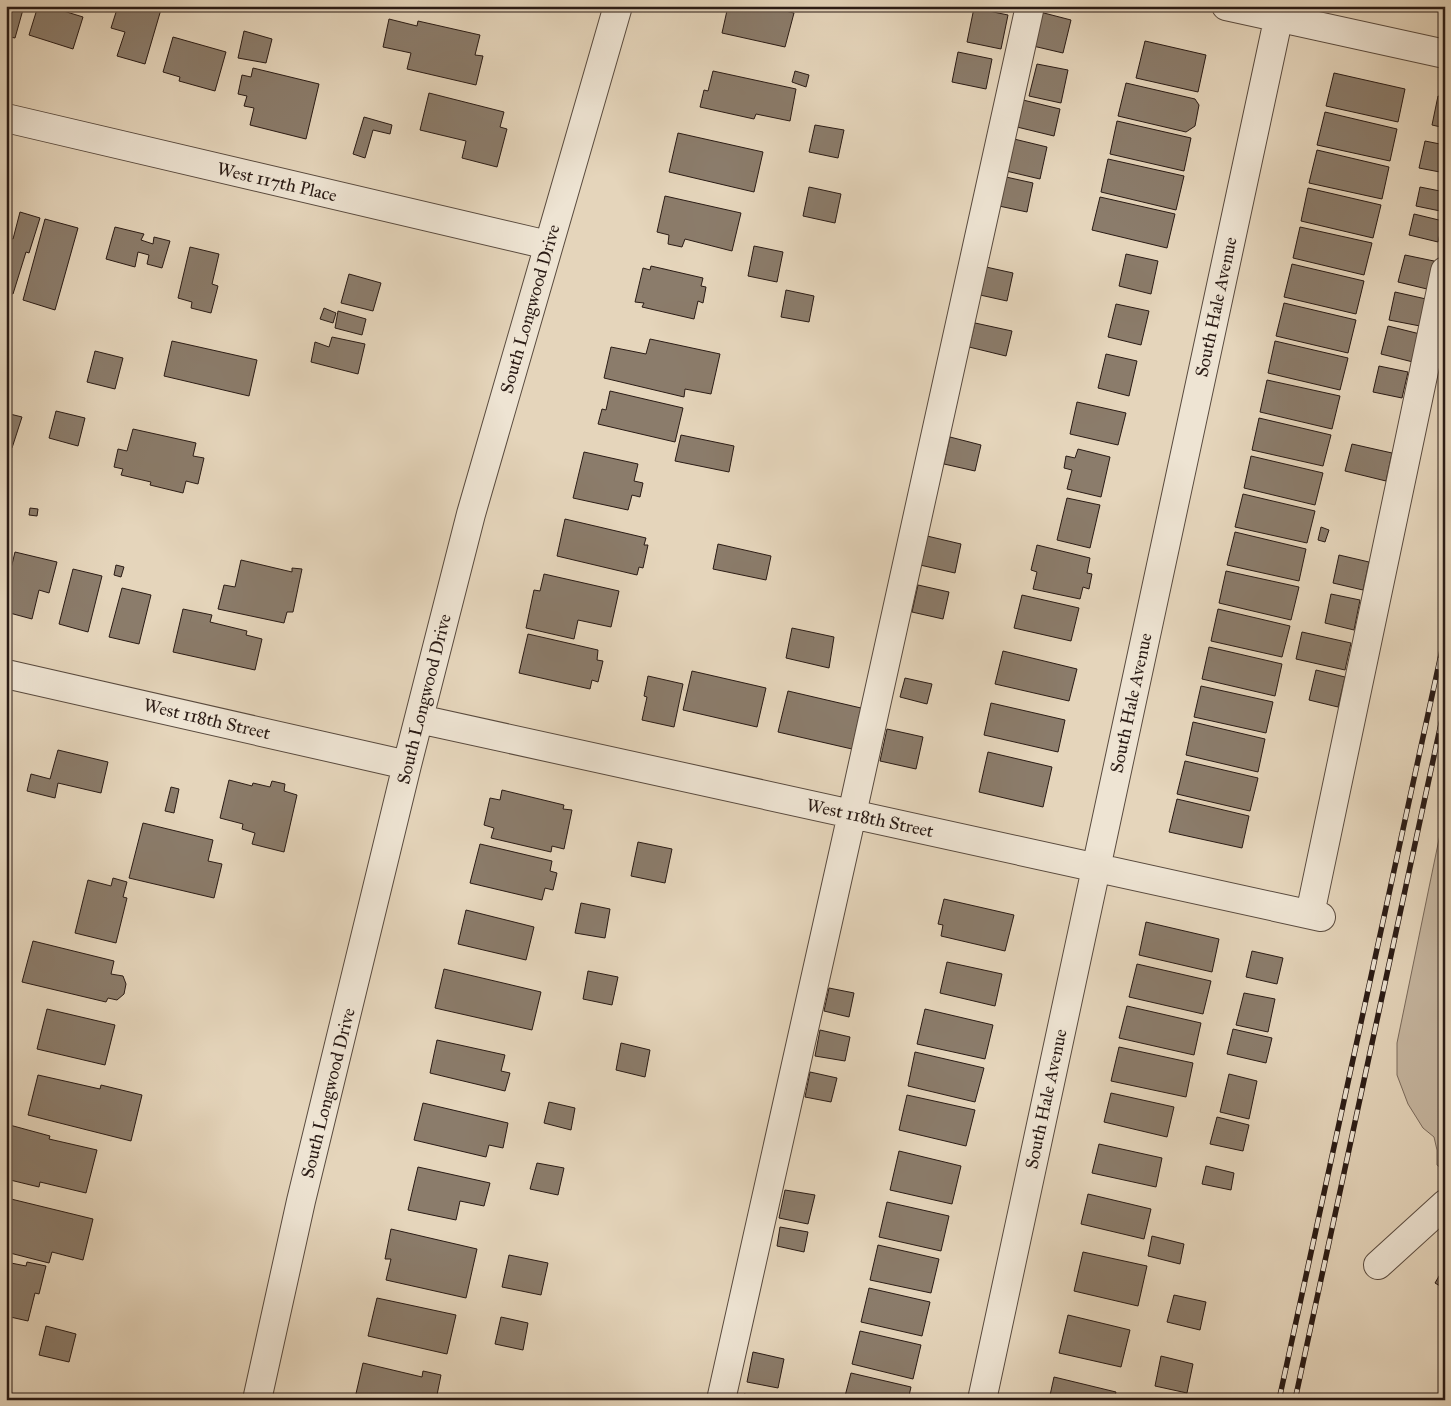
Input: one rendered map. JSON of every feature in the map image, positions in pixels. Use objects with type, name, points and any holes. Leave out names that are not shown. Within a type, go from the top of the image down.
[{"type":"street","name":"South Longwood Drive","points":[[257,1400],[301,1201],[407,765],[471,514],[618,6]]},
{"type":"street","points":[[721,1400],[1030,6]]},
{"type":"street","points":[[1226,6],[1280,12],[1445,54]]},
{"type":"street","name":"South Hale Avenue","points":[[982,1400],[1280,12]]},
{"type":"street","name":"West 117th Place","points":[[6,118],[548,245]]},
{"type":"street","name":"West 118th Street","points":[[419,719],[1315,915],[1445,271]]},
{"type":"street","name":"West 118th Street","points":[[6,674],[407,765]]},
{"type":"street","points":[[1378,1265],[1445,1204]]},
{"type":"shaded area","points":[[1445,810],[1445,1171],[1437,1165],[1437,1150],[1434,1137],[1423,1128],[1408,1104],[1397,1075],[1397,1043]]},
{"type":"building","points":[[6,6],[24,6],[15,38],[6,36]]},
{"type":"building","points":[[38,6],[57,6],[57,9],[83,17],[73,49],[29,35]]},
{"type":"building","points":[[118,6],[162,6],[145,64],[117,56],[125,32],[111,28]]},
{"type":"building","points":[[728,6],[764,6],[794,13],[785,47],[722,33]]},
{"type":"building","points":[[806,6],[828,6],[827,11]]},
{"type":"building","points":[[974,8],[1008,15],[1001,49],[967,42]]},
{"type":"building","points":[[1040,12],[1071,20],[1063,53],[1033,46]]},
{"type":"building","points":[[389,19],[417,26],[418,21],[480,35],[475,55],[483,56],[476,85],[407,69],[411,53],[383,47]]},
{"type":"building","points":[[244,31],[272,39],[266,63],[238,58]]},
{"type":"building","points":[[173,37],[226,52],[215,91],[179,81],[180,77],[163,72]]},
{"type":"building","points":[[1145,41],[1206,55],[1198,92],[1136,78]]},
{"type":"building","points":[[958,52],[992,59],[986,89],[952,82]]},
{"type":"building","points":[[1037,64],[1068,70],[1061,103],[1029,96]]},
{"type":"building","points":[[253,68],[319,84],[306,139],[250,125],[254,108],[244,106],[247,96],[238,94],[242,75],[251,77]]},
{"type":"building","points":[[713,71],[796,89],[790,121],[756,114],[754,119],[700,107],[704,90],[708,91]]},
{"type":"building","points":[[795,71],[809,75],[806,87],[792,82]]},
{"type":"building","points":[[1334,73],[1405,89],[1398,122],[1326,106]]},
{"type":"building","points":[[1126,83],[1195,99],[1199,105],[1195,126],[1186,132],[1118,116]]},
{"type":"building","points":[[429,93],[504,112],[500,127],[507,129],[497,167],[462,158],[466,141],[420,130]]},
{"type":"building","points":[[1438,96],[1445,98],[1445,128],[1432,125]]},
{"type":"building","points":[[1023,100],[1060,109],[1054,136],[1017,127]]},
{"type":"building","points":[[1325,112],[1397,129],[1390,161],[1317,145]]},
{"type":"building","points":[[364,117],[392,125],[390,134],[373,130],[365,158],[353,154]]},
{"type":"building","points":[[1117,121],[1191,138],[1184,171],[1110,154]]},
{"type":"building","points":[[815,125],[844,130],[838,158],[809,152]]},
{"type":"building","points":[[678,133],[763,152],[754,192],[669,172]]},
{"type":"building","points":[[1014,139],[1047,147],[1040,179],[1006,171]]},
{"type":"building","points":[[1425,141],[1445,145],[1445,173],[1419,168]]},
{"type":"building","points":[[1317,150],[1389,167],[1382,199],[1309,183]]},
{"type":"building","points":[[1108,159],[1184,176],[1176,210],[1101,192]]},
{"type":"building","points":[[1006,177],[1033,183],[1027,212],[999,206]]},
{"type":"building","points":[[809,187],[841,194],[835,223],[803,216]]},
{"type":"building","points":[[1420,187],[1445,192],[1445,212],[1416,206]]},
{"type":"building","points":[[1308,188],[1381,205],[1373,238],[1301,221]]},
{"type":"building","points":[[665,196],[741,213],[732,251],[685,239],[682,247],[668,244],[669,235],[657,232]]},
{"type":"building","points":[[1100,197],[1175,214],[1167,248],[1092,230]]},
{"type":"building","points":[[20,212],[40,218],[29,253],[26,252],[13,294],[6,292],[6,237],[13,239]]},
{"type":"building","points":[[1414,214],[1443,221],[1438,242],[1409,235]]},
{"type":"building","points":[[45,219],[78,228],[55,310],[23,300]]},
{"type":"building","points":[[115,227],[144,234],[141,240],[153,244],[154,237],[170,241],[162,268],[147,264],[149,255],[138,252],[135,267],[106,259]]},
{"type":"building","points":[[1300,227],[1372,243],[1364,275],[1293,258]]},
{"type":"building","points":[[754,246],[783,252],[777,282],[748,276]]},
{"type":"building","points":[[190,247],[219,254],[212,284],[218,286],[211,313],[191,308],[192,302],[178,298]]},
{"type":"building","points":[[1126,254],[1158,261],[1151,294],[1119,286]]},
{"type":"building","points":[[1405,255],[1434,261],[1427,289],[1398,282]]},
{"type":"building","points":[[1292,264],[1364,281],[1356,314],[1284,297]]},
{"type":"building","points":[[651,266],[703,278],[701,286],[706,287],[703,303],[698,301],[694,319],[642,307],[644,303],[635,302],[643,268],[650,270]]},
{"type":"building","points":[[986,267],[1013,273],[1007,301],[980,295]]},
{"type":"building","points":[[349,274],[381,283],[373,311],[341,303]]},
{"type":"building","points":[[786,290],[814,296],[809,322],[781,317]]},
{"type":"building","points":[[1395,292],[1426,299],[1420,326],[1389,320]]},
{"type":"building","points":[[1284,303],[1356,320],[1348,353],[1276,336]]},
{"type":"building","points":[[1116,304],[1149,311],[1141,345],[1108,337]]},
{"type":"building","points":[[324,308],[336,313],[333,323],[320,319]]},
{"type":"building","points":[[338,311],[366,319],[362,335],[335,328]]},
{"type":"building","points":[[975,323],[1012,331],[1006,356],[969,347]]},
{"type":"building","points":[[1388,326],[1420,334],[1413,362],[1381,354]]},
{"type":"building","points":[[332,337],[365,344],[358,374],[311,362],[315,342],[329,347]]},
{"type":"building","points":[[650,339],[720,354],[711,394],[685,389],[684,397],[604,378],[611,347],[646,354]]},
{"type":"building","points":[[172,341],[257,360],[249,396],[164,376]]},
{"type":"building","points":[[1275,341],[1348,358],[1340,390],[1268,373]]},
{"type":"building","points":[[95,351],[123,358],[115,389],[87,382]]},
{"type":"building","points":[[1106,354],[1137,361],[1129,396],[1098,388]]},
{"type":"building","points":[[1379,366],[1408,372],[1402,398],[1373,392]]},
{"type":"building","points":[[1267,380],[1340,396],[1332,429],[1260,412]]},
{"type":"building","points":[[610,391],[683,408],[675,442],[598,424],[602,409],[606,410]]},
{"type":"building","points":[[1077,402],[1126,413],[1118,445],[1070,434]]},
{"type":"building","points":[[56,411],[85,418],[78,446],[49,438]]},
{"type":"building","points":[[6,413],[22,417],[12,448],[6,447]]},
{"type":"building","points":[[1259,418],[1331,435],[1323,466],[1252,450]]},
{"type":"building","points":[[133,429],[196,443],[193,456],[204,458],[198,484],[186,481],[183,493],[150,485],[151,482],[121,475],[123,469],[114,467],[118,449],[127,451]]},
{"type":"building","points":[[681,435],[734,446],[729,472],[675,461]]},
{"type":"building","points":[[950,437],[981,445],[975,471],[944,464]]},
{"type":"building","points":[[1352,444],[1392,453],[1386,481],[1345,471]]},
{"type":"building","points":[[1078,449],[1110,457],[1101,497],[1067,489],[1072,470],[1064,468],[1066,456],[1075,458]]},
{"type":"building","points":[[584,452],[638,464],[634,481],[643,483],[640,497],[632,495],[628,510],[573,498]]},
{"type":"building","points":[[1251,456],[1323,473],[1315,505],[1244,488]]},
{"type":"building","points":[[1243,494],[1315,511],[1307,543],[1235,527]]},
{"type":"building","points":[[1067,498],[1100,505],[1090,548],[1057,540]]},
{"type":"building","points":[[30,508],[38,509],[37,516],[29,515]]},
{"type":"building","points":[[565,519],[646,538],[644,545],[648,545],[643,568],[639,567],[637,575],[557,556]]},
{"type":"building","points":[[1321,527],[1329,530],[1325,542],[1318,540]]},
{"type":"building","points":[[1235,532],[1306,549],[1299,581],[1227,565]]},
{"type":"building","points":[[927,536],[961,544],[955,573],[920,565]]},
{"type":"building","points":[[718,544],[771,556],[766,580],[713,569]]},
{"type":"building","points":[[1037,545],[1090,558],[1087,573],[1092,574],[1089,589],[1083,587],[1080,599],[1033,589],[1037,572],[1031,570]]},
{"type":"building","points":[[15,552],[57,562],[49,593],[39,590],[32,619],[6,612],[6,589]]},
{"type":"building","points":[[1339,555],[1369,562],[1363,590],[1333,583]]},
{"type":"building","points":[[241,560],[292,572],[292,568],[302,569],[293,612],[287,612],[284,623],[218,609],[224,585],[235,587]]},
{"type":"building","points":[[116,565],[124,567],[121,577],[114,575]]},
{"type":"building","points":[[73,569],[102,576],[88,632],[59,624]]},
{"type":"building","points":[[1226,571],[1299,587],[1291,620],[1219,603]]},
{"type":"building","points":[[544,574],[619,591],[611,627],[578,620],[574,639],[526,628],[534,590],[540,591]]},
{"type":"building","points":[[918,585],[949,592],[943,619],[912,612]]},
{"type":"building","points":[[122,588],[151,595],[139,644],[109,637]]},
{"type":"building","points":[[1331,594],[1360,600],[1354,630],[1325,623]]},
{"type":"building","points":[[1022,595],[1079,608],[1071,641],[1014,628]]},
{"type":"building","points":[[183,609],[212,615],[210,622],[247,631],[246,635],[262,639],[255,670],[173,652]]},
{"type":"building","points":[[1218,609],[1290,626],[1282,657],[1211,641]]},
{"type":"building","points":[[792,628],[834,637],[829,668],[786,658]]},
{"type":"building","points":[[1302,632],[1351,643],[1345,670],[1296,659]]},
{"type":"building","points":[[528,634],[598,650],[597,660],[603,661],[598,682],[592,680],[590,689],[519,673]]},
{"type":"building","points":[[1209,647],[1282,664],[1275,696],[1202,679]]},
{"type":"building","points":[[1003,651],[1077,669],[1069,701],[995,684]]},
{"type":"building","points":[[1316,670],[1345,677],[1338,707],[1309,700]]},
{"type":"building","points":[[692,671],[766,688],[757,727],[683,710]]},
{"type":"building","points":[[648,676],[683,684],[674,727],[642,720],[647,697],[644,696]]},
{"type":"building","points":[[905,678],[932,684],[927,704],[900,697]]},
{"type":"building","points":[[1201,686],[1273,702],[1266,733],[1194,717]]},
{"type":"building","points":[[788,691],[861,708],[852,749],[778,732]]},
{"type":"building","points":[[991,703],[1065,720],[1058,752],[984,735]]},
{"type":"building","points":[[1193,722],[1265,739],[1258,772],[1186,755]]},
{"type":"building","points":[[887,729],[923,737],[916,769],[880,761]]},
{"type":"building","points":[[58,750],[108,762],[101,793],[58,783],[55,798],[27,791],[31,774],[50,779]]},
{"type":"building","points":[[988,752],[1052,767],[1043,807],[979,792]]},
{"type":"building","points":[[1185,761],[1258,778],[1250,811],[1177,794]]},
{"type":"building","points":[[229,780],[252,786],[253,783],[270,787],[272,781],[285,784],[284,791],[297,795],[284,852],[252,844],[255,833],[242,829],[243,824],[220,818]]},
{"type":"building","points":[[171,787],[179,789],[174,813],[165,811]]},
{"type":"building","points":[[502,790],[564,805],[563,809],[572,810],[564,849],[552,846],[551,852],[491,838],[494,828],[484,825],[490,798],[500,800]]},
{"type":"building","points":[[1177,799],[1249,816],[1242,848],[1169,832]]},
{"type":"building","points":[[143,823],[213,840],[208,861],[222,864],[214,898],[129,878]]},
{"type":"building","points":[[638,842],[672,849],[665,883],[631,876]]},
{"type":"building","points":[[480,844],[552,861],[550,871],[557,873],[553,890],[545,888],[542,900],[470,883]]},
{"type":"building","points":[[113,878],[127,882],[123,897],[127,898],[116,943],[75,933],[88,880],[111,886]]},
{"type":"building","points":[[944,899],[1014,915],[1005,951],[941,936],[943,925],[938,924]]},
{"type":"building","points":[[581,903],[610,909],[605,938],[575,933]]},
{"type":"building","points":[[466,910],[534,927],[526,960],[458,944]]},
{"type":"building","points":[[1146,922],[1219,939],[1212,972],[1139,955]]},
{"type":"building","points":[[33,941],[114,961],[111,974],[123,976],[126,984],[124,994],[117,1000],[108,998],[106,1002],[22,982]]},
{"type":"building","points":[[1252,951],[1283,958],[1277,984],[1246,977]]},
{"type":"building","points":[[947,962],[1002,974],[995,1006],[940,993]]},
{"type":"building","points":[[1137,964],[1211,981],[1203,1014],[1129,997]]},
{"type":"building","points":[[444,969],[541,992],[532,1030],[435,1008]]},
{"type":"building","points":[[588,971],[618,977],[612,1005],[583,999]]},
{"type":"building","points":[[829,988],[854,993],[849,1017],[824,1011]]},
{"type":"building","points":[[1244,993],[1275,999],[1268,1032],[1236,1025]]},
{"type":"building","points":[[1127,1006],[1201,1023],[1194,1055],[1119,1038]]},
{"type":"building","points":[[47,1009],[115,1025],[105,1065],[37,1049]]},
{"type":"building","points":[[925,1009],[993,1025],[985,1059],[917,1044]]},
{"type":"building","points":[[1233,1029],[1272,1038],[1266,1063],[1227,1054]]},
{"type":"building","points":[[820,1030],[850,1037],[845,1061],[815,1056]]},
{"type":"building","points":[[437,1040],[505,1055],[501,1071],[510,1073],[505,1091],[430,1073]]},
{"type":"building","points":[[621,1043],[650,1050],[645,1077],[616,1070]]},
{"type":"building","points":[[1119,1047],[1193,1063],[1186,1097],[1111,1081]]},
{"type":"building","points":[[915,1052],[984,1068],[975,1102],[908,1086]]},
{"type":"building","points":[[810,1072],[837,1078],[831,1102],[805,1097]]},
{"type":"building","points":[[1229,1074],[1257,1081],[1249,1119],[1220,1112]]},
{"type":"building","points":[[38,1075],[100,1089],[101,1085],[142,1095],[131,1141],[28,1115]]},
{"type":"building","points":[[1111,1093],[1174,1107],[1167,1137],[1104,1122]]},
{"type":"building","points":[[907,1095],[975,1110],[966,1146],[899,1130]]},
{"type":"building","points":[[549,1102],[575,1108],[571,1130],[544,1123]]},
{"type":"building","points":[[423,1103],[508,1123],[503,1148],[489,1145],[486,1157],[414,1140]]},
{"type":"building","points":[[1217,1117],[1249,1125],[1243,1151],[1210,1144]]},
{"type":"building","points":[[6,1124],[50,1136],[49,1139],[97,1150],[86,1193],[40,1182],[39,1187],[6,1179]]},
{"type":"building","points":[[1099,1144],[1162,1158],[1156,1187],[1092,1173]]},
{"type":"building","points":[[899,1151],[961,1166],[952,1204],[890,1190]]},
{"type":"building","points":[[537,1163],[564,1168],[558,1195],[530,1189]]},
{"type":"building","points":[[1206,1166],[1234,1173],[1231,1190],[1202,1184]]},
{"type":"building","points":[[418,1167],[490,1183],[484,1206],[460,1201],[456,1220],[408,1210]]},
{"type":"building","points":[[785,1190],[815,1195],[808,1224],[779,1218]]},
{"type":"building","points":[[1088,1194],[1151,1209],[1144,1239],[1081,1224]]},
{"type":"building","points":[[11,1199],[93,1219],[83,1260],[52,1252],[49,1263],[6,1252],[6,1219]]},
{"type":"building","points":[[887,1202],[949,1216],[941,1251],[879,1237]]},
{"type":"building","points":[[780,1227],[808,1232],[804,1252],[777,1246]]},
{"type":"building","points":[[391,1229],[477,1249],[466,1298],[386,1280],[391,1259],[385,1259]]},
{"type":"building","points":[[1152,1236],[1184,1244],[1180,1264],[1148,1256]]},
{"type":"building","points":[[878,1245],[939,1259],[931,1293],[870,1280]]},
{"type":"building","points":[[1083,1252],[1147,1266],[1138,1306],[1074,1291]]},
{"type":"building","points":[[509,1255],[548,1263],[541,1295],[502,1287]]},
{"type":"building","points":[[6,1262],[26,1266],[27,1262],[46,1266],[39,1294],[35,1293],[28,1321],[6,1316]]},
{"type":"building","points":[[1445,1266],[1445,1289],[1435,1283]]},
{"type":"building","points":[[869,1288],[930,1302],[922,1336],[861,1322]]},
{"type":"building","points":[[1174,1295],[1206,1302],[1200,1330],[1167,1322]]},
{"type":"building","points":[[377,1298],[456,1315],[447,1354],[368,1336]]},
{"type":"building","points":[[1068,1315],[1130,1330],[1121,1367],[1059,1353]]},
{"type":"building","points":[[501,1317],[528,1323],[523,1350],[495,1344]]},
{"type":"building","points":[[46,1326],[76,1334],[69,1362],[39,1355]]},
{"type":"building","points":[[860,1331],[921,1345],[913,1379],[852,1364]]},
{"type":"building","points":[[753,1352],[784,1359],[778,1388],[747,1382]]},
{"type":"building","points":[[1161,1356],[1193,1364],[1187,1393],[1155,1386]]},
{"type":"building","points":[[363,1363],[422,1377],[423,1371],[441,1375],[436,1400],[364,1400],[355,1398]]},
{"type":"building","points":[[851,1373],[911,1387],[908,1400],[844,1400]]},
{"type":"building","points":[[1054,1377],[1116,1392],[1114,1400],[1049,1400]]},
{"type":"building","points":[[744,1394],[770,1400],[743,1400]]},
{"type":"railway","points":[[1279,1400],[1445,636]]},
{"type":"railway","points":[[1295,1400],[1445,705]]}]
